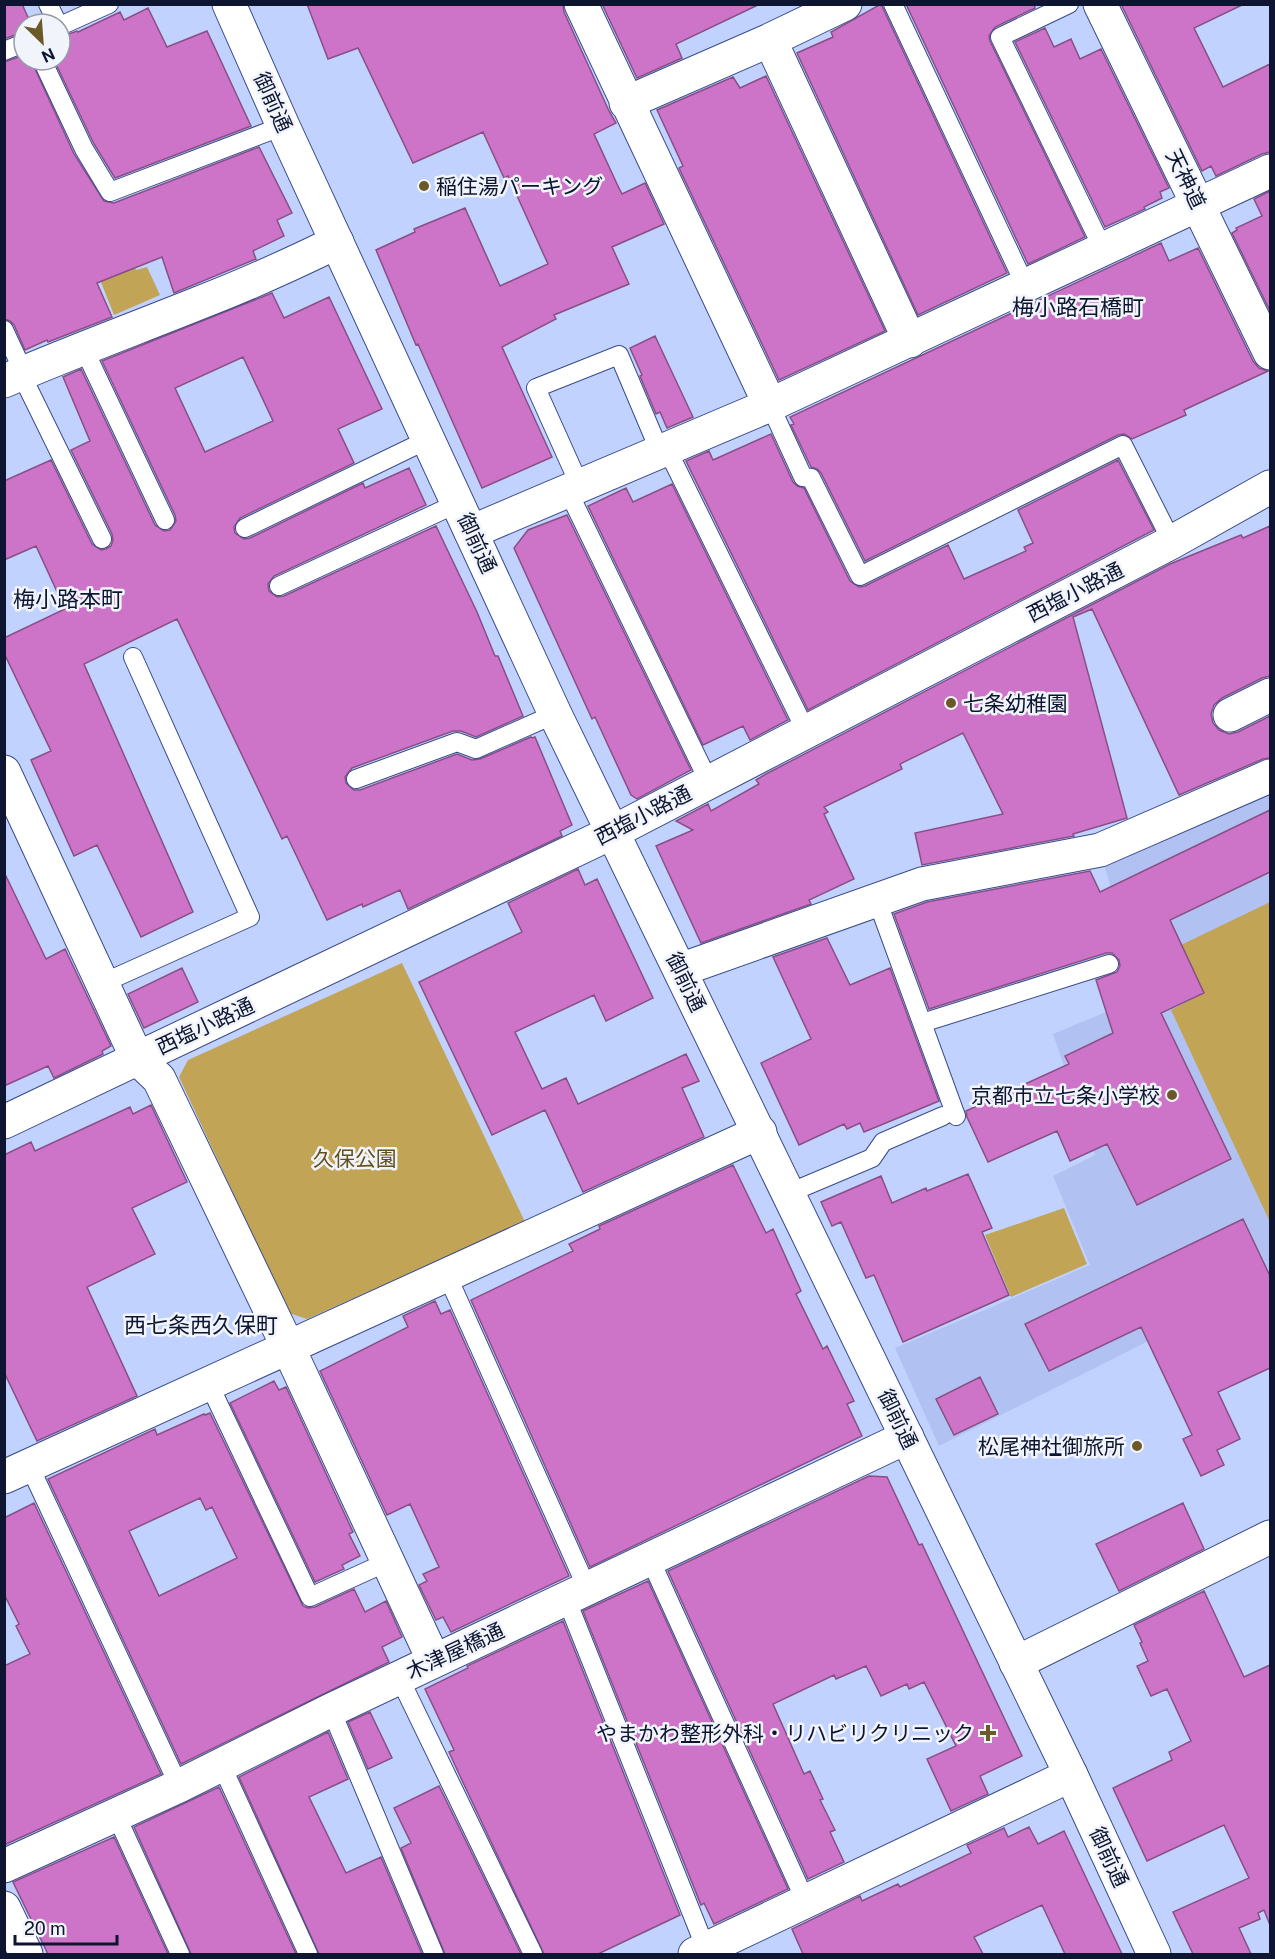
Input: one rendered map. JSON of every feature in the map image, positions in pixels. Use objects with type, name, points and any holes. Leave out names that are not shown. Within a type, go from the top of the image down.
[{"type":"street","name":"御前通","points":[[229,4],[283,126],[555,714],[1071,1775],[1154,1954]]},
{"type":"street","points":[[581,4],[770,405]]},
{"type":"street","points":[[626,103],[770,40],[845,4]]},
{"type":"street","name":"天神道","points":[[1100,4],[1270,353]]},
{"type":"street","points":[[770,40],[910,341]]},
{"type":"street","points":[[465,517],[574,488],[663,451],[910,341],[1270,171]]},
{"type":"street","points":[[14,377],[133,327],[211,299],[337,243]]},
{"type":"street","name":"西塩小路通","points":[[4,1122],[613,832],[1172,542],[1270,487]]},
{"type":"street","points":[[1230,715],[1270,695]]},
{"type":"street","points":[[4,772],[137,1058],[159,1079],[288,1347],[434,1661]]},
{"type":"street","points":[[680,970],[922,884],[1100,850],[1270,776]]},
{"type":"street","points":[[17,1471],[760,1132]]},
{"type":"street","name":"木津屋橋通","points":[[4,1866],[179,1786],[399,1677],[907,1437]]},
{"type":"street","points":[[1016,1663],[1270,1537]]},
{"type":"street","points":[[701,1952],[1071,1775]]},
{"type":"street","points":[[4,1908],[26,1954]]},
{"type":"lane","points":[[72,20],[109,4]]},
{"type":"lane","points":[[893,4],[1026,287]]},
{"type":"lane","points":[[1069,4],[1000,37],[1104,250]]},
{"type":"lane","points":[[48,72],[84,149],[110,192],[283,126]]},
{"type":"lane","points":[[4,330],[14,377],[26,384],[102,540]]},
{"type":"lane","points":[[84,349],[165,519]]},
{"type":"lane","points":[[710,782],[574,488],[536,388],[619,355],[663,451],[806,731]]},
{"type":"lane","points":[[770,405],[803,477],[811,478],[860,576],[1123,446],[1172,542]]},
{"type":"lane","points":[[245,528],[429,439]]},
{"type":"lane","points":[[279,586],[465,517]]},
{"type":"lane","points":[[103,983],[250,916],[133,657]]},
{"type":"lane","points":[[356,779],[457,742],[476,749],[555,714]]},
{"type":"lane","points":[[789,1193],[872,1158],[883,1142],[950,1116],[922,1023],[877,900]]},
{"type":"lane","points":[[922,1023],[1109,964]]},
{"type":"lane","points":[[447,1275],[576,1593],[701,1952]]},
{"type":"lane","points":[[209,1384],[310,1597],[387,1562]]},
{"type":"lane","points":[[17,1471],[179,1786]]},
{"type":"lane","points":[[650,1559],[806,1902]]},
{"type":"lane","points":[[399,1677],[533,1954]]},
{"type":"lane","points":[[331,1710],[434,1954]]},
{"type":"lane","points":[[221,1764],[308,1954]]},
{"type":"lane","points":[[116,1815],[180,1954]]},
{"type":"shaded area","name":"京都市立七条小学校","points":[[1270,772],[1270,1280],[939,1446],[895,1348],[1090,1265],[1053,1176],[1095,1155],[1053,1034],[1142,997],[1098,843]]},
{"type":"green space","points":[[108,205],[136,270],[147,267],[160,295],[114,315],[76,219]]},
{"type":"green space","points":[[1270,902],[1270,1222],[1171,1010],[1204,993],[1181,945]]},
{"type":"green space","name":"久保公園","points":[[402,963],[525,1222],[307,1319],[289,1313],[179,1077],[188,1060]]},
{"type":"green space","points":[[1064,1208],[1087,1264],[1011,1297],[985,1235]]},
{"type":"building","points":[[4,4],[22,4],[26,12],[12,12],[12,36],[4,39]]},
{"type":"building","points":[[307,4],[563,4],[564,12],[616,123],[594,134],[622,194],[645,183],[664,224],[612,247],[629,284],[554,315],[556,319],[502,347],[552,457],[482,488],[418,344],[416,345],[376,250],[415,232],[414,229],[465,208],[500,286],[548,264],[508,176],[504,178],[483,132],[413,163],[358,48],[328,59]]},
{"type":"building","points":[[602,4],[760,4],[676,44],[682,58],[637,78]]},
{"type":"building","points":[[881,4],[1007,273],[918,315],[797,53],[833,37],[831,32]]},
{"type":"building","points":[[906,4],[1034,4],[1035,8],[995,27],[989,36],[990,41],[1085,237],[1028,264]]},
{"type":"building","points":[[1121,4],[1244,4],[1194,28],[1223,87],[1270,64],[1270,152],[1216,176],[1211,166],[1202,171]]},
{"type":"building","points":[[148,8],[167,47],[207,31],[251,126],[115,178],[94,144],[60,72],[72,72],[72,33],[120,12],[124,20]]},
{"type":"building","points":[[1045,28],[1054,47],[1071,39],[1080,59],[1101,49],[1169,188],[1160,192],[1162,198],[1144,207],[1145,209],[1105,227],[1015,42]]},
{"type":"building","points":[[12,59],[12,72],[36,72],[74,154],[104,201],[114,203],[259,147],[292,213],[277,220],[284,236],[253,251],[256,259],[174,293],[162,257],[97,283],[112,317],[25,350],[14,325],[4,319],[4,62]]},
{"type":"building","points":[[766,76],[885,331],[779,380],[679,168],[683,166],[657,110],[733,77],[740,88]]},
{"type":"building","points":[[1270,191],[1270,311],[1232,233],[1237,230],[1236,228],[1262,216],[1254,199]]},
{"type":"building","points":[[1161,243],[1169,261],[1198,248],[1253,361],[1259,368],[1268,371],[1184,410],[1186,415],[1132,439],[1124,434],[1118,435],[865,561],[821,473],[811,467],[791,425],[794,424],[790,417]]},
{"type":"building","points":[[272,293],[284,318],[329,297],[382,409],[338,429],[354,463],[240,518],[234,527],[235,533],[244,539],[250,538],[363,483],[365,488],[409,468],[426,505],[274,576],[268,584],[269,591],[277,597],[284,596],[436,526],[495,656],[498,656],[523,716],[476,737],[461,731],[453,731],[352,768],[345,777],[346,783],[354,790],[360,790],[457,754],[472,760],[480,759],[535,737],[572,825],[560,831],[562,836],[408,909],[400,890],[327,920],[287,836],[282,839],[177,619],[84,664],[193,912],[141,937],[97,845],[74,856],[31,760],[51,751],[4,653],[4,638],[65,609],[36,546],[4,560],[4,481],[51,460],[92,544],[101,550],[111,546],[113,540],[71,450],[90,441],[63,377],[81,369],[155,525],[164,531],[170,530],[176,521],[102,361]],"holes":[[[243,357],[273,421],[205,452],[175,388]]]},
{"type":"building","points":[[655,336],[693,417],[667,428],[660,412],[656,414],[630,348]]},
{"type":"building","points":[[771,434],[793,482],[804,488],[850,581],[859,587],[948,545],[964,579],[1026,551],[1024,547],[1033,543],[1018,510],[1118,460],[1154,530],[808,710],[686,461],[709,451],[713,460]]},
{"type":"building","points":[[672,484],[788,720],[750,740],[743,726],[703,745],[588,506],[626,488],[633,502]]},
{"type":"building","points":[[567,515],[691,770],[637,799],[631,795],[595,717],[592,719],[514,548],[528,530]]},
{"type":"building","points":[[1270,526],[1270,676],[1222,698],[1214,705],[1211,714],[1213,723],[1219,730],[1229,734],[1270,716],[1270,758],[1179,795],[1092,609],[1073,617],[1127,818],[1073,834],[1074,836],[922,865],[915,833],[1003,814],[963,733],[900,764],[902,769],[824,807],[828,812],[824,814],[854,879],[809,900],[811,904],[701,943],[656,846],[693,830],[676,821],[708,804],[711,811],[759,784],[756,780],[766,774],[1170,564],[1241,535],[1243,538]]},
{"type":"building","points":[[1270,810],[1270,872],[1170,920],[1204,993],[1161,1013],[1231,1159],[1137,1205],[1107,1144],[1070,1161],[1057,1131],[988,1162],[966,1111],[1069,1064],[1065,1056],[1113,1033],[1096,980],[1117,972],[1120,966],[1119,960],[1112,953],[1106,953],[929,1009],[894,914],[927,902],[1090,871],[1100,892]]},
{"type":"building","points":[[578,869],[585,885],[597,879],[653,998],[606,1021],[594,995],[515,1032],[542,1089],[566,1078],[578,1104],[686,1054],[699,1081],[682,1088],[704,1137],[583,1192],[545,1110],[492,1135],[419,982],[522,932],[508,903]]},
{"type":"building","points":[[4,872],[46,959],[65,949],[111,1046],[102,1051],[103,1054],[54,1078],[48,1066],[4,1086]]},
{"type":"building","points":[[827,938],[850,985],[890,968],[939,1101],[864,1132],[860,1123],[847,1129],[844,1124],[799,1145],[761,1063],[811,1039],[773,957]]},
{"type":"building","points":[[182,968],[198,1002],[144,1028],[128,994]]},
{"type":"building","points":[[151,1105],[187,1182],[132,1208],[155,1254],[87,1287],[137,1396],[37,1441],[4,1372],[4,1155],[31,1142],[35,1151],[130,1107],[133,1114]]},
{"type":"building","points":[[733,1165],[766,1233],[773,1229],[801,1291],[796,1294],[823,1349],[827,1346],[854,1401],[847,1404],[862,1436],[590,1567],[471,1300],[573,1251],[569,1244],[600,1229],[599,1226]]},
{"type":"building","points":[[968,1174],[992,1228],[982,1232],[1009,1295],[903,1342],[874,1275],[866,1278],[841,1222],[832,1226],[821,1202],[881,1176],[892,1203],[926,1188],[927,1191]]},
{"type":"building","points":[[1243,1219],[1270,1276],[1270,1368],[1218,1392],[1240,1439],[1217,1450],[1224,1465],[1201,1476],[1183,1439],[1192,1435],[1141,1327],[1049,1371],[1025,1324]]},
{"type":"building","points":[[435,1301],[441,1314],[450,1310],[569,1576],[451,1632],[443,1617],[436,1620],[419,1585],[427,1581],[423,1574],[439,1567],[410,1504],[387,1515],[320,1371],[408,1327],[403,1316]]},
{"type":"building","points":[[980,1377],[998,1414],[954,1435],[936,1399]]},
{"type":"building","points":[[274,1381],[279,1390],[286,1387],[353,1532],[349,1534],[360,1556],[342,1565],[344,1569],[315,1582],[230,1403]]},
{"type":"building","points":[[210,1413],[303,1606],[315,1607],[354,1589],[365,1612],[386,1601],[402,1637],[382,1647],[389,1662],[181,1764],[48,1479],[155,1429],[157,1435]],"holes":[[[200,1498],[206,1510],[212,1507],[237,1558],[159,1596],[129,1531]]]},
{"type":"building","points":[[869,1476],[887,1477],[919,1545],[922,1544],[1022,1756],[980,1776],[988,1794],[951,1811],[927,1759],[956,1746],[924,1682],[909,1689],[907,1684],[881,1696],[866,1666],[836,1679],[834,1675],[773,1704],[804,1774],[810,1771],[823,1799],[820,1800],[835,1830],[830,1832],[844,1862],[808,1879],[668,1571]]},
{"type":"building","points":[[34,1503],[161,1774],[4,1845],[4,1666],[30,1654],[16,1626],[19,1624],[4,1594],[4,1518]]},
{"type":"building","points":[[1183,1503],[1204,1549],[1119,1591],[1096,1544]]},
{"type":"building","points":[[648,1581],[788,1889],[714,1924],[704,1903],[701,1905],[583,1611]]},
{"type":"building","points":[[1204,1591],[1244,1677],[1270,1665],[1270,1925],[1264,1910],[1258,1913],[1260,1919],[1239,1928],[1251,1954],[1193,1954],[1173,1912],[1249,1878],[1224,1825],[1147,1861],[1113,1788],[1172,1760],[1169,1752],[1191,1741],[1167,1689],[1151,1696],[1137,1666],[1148,1661],[1134,1625]]},
{"type":"building","points":[[563,1621],[680,1915],[598,1954],[544,1954],[449,1752],[454,1750],[425,1689],[468,1668],[467,1666]]},
{"type":"building","points":[[370,1712],[392,1758],[368,1769],[348,1722]]},
{"type":"building","points":[[328,1732],[348,1779],[309,1797],[346,1873],[381,1857],[422,1954],[319,1954],[239,1777]]},
{"type":"building","points":[[439,1786],[521,1954],[445,1954],[401,1848],[411,1843],[394,1808]]},
{"type":"building","points":[[219,1787],[296,1954],[191,1954],[134,1827]]},
{"type":"building","points":[[1029,1827],[1038,1844],[1064,1831],[1122,1954],[1065,1954],[1042,1905],[974,1937],[983,1954],[803,1954],[792,1929],[860,1896],[862,1901],[898,1884],[900,1887],[971,1853],[967,1845],[1004,1828],[1008,1837]]},
{"type":"building","points":[[114,1837],[168,1954],[48,1954],[13,1882]]},
{"type":"place","name":"稲住湯パーキング","points":[[424,186]]},
{"type":"place","name":"七条幼稚園","points":[[951,703]]},
{"type":"place","name":"京都市立七条小学校","points":[[1172,1095]]},
{"type":"place","name":"松尾神社御旅所","points":[[1137,1446]]},
{"type":"place","name":"やまかわ整形外科・リハビリクリニック","points":[[988,1733]]},
{"type":"district","name":"梅小路石橋町","points":[[1078,307]]},
{"type":"district","name":"梅小路本町","points":[[68,599]]},
{"type":"district","name":"西七条西久保町","points":[[201,1325]]}]
